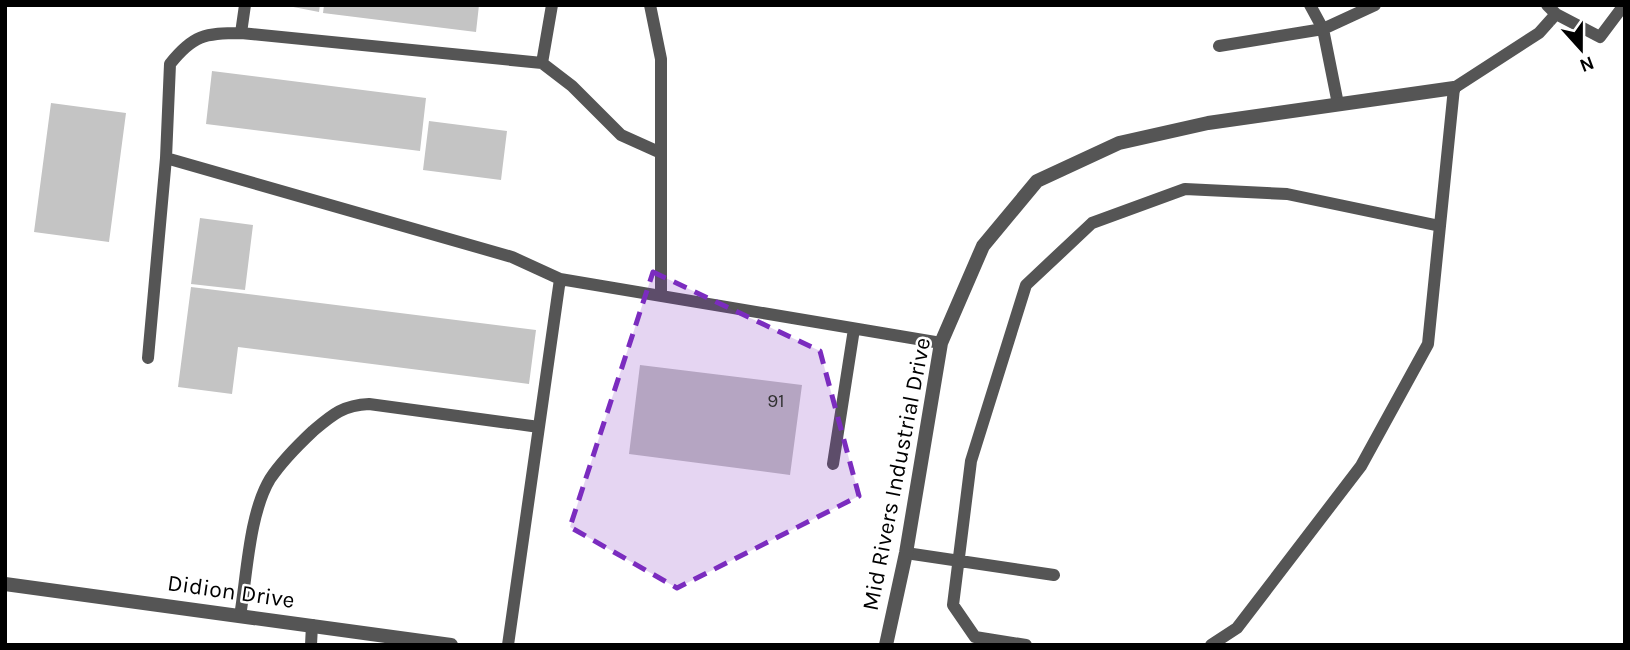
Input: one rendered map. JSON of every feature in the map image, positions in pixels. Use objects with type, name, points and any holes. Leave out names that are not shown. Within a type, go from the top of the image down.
[{"type":"street","name":"Mid Rivers Industrial Drive","points":[[886,645],[906,553],[941,343],[983,246],[1037,181],[1119,143],[1208,122],[1454,88]]},
{"type":"street","name":"Didion Drive","points":[[5,584],[451,645]]},
{"type":"lane","points":[[241,33],[245,5]]},
{"type":"lane","points":[[542,63],[552,5]]},
{"type":"lane","points":[[650,5],[661,59],[661,296]]},
{"type":"lane","points":[[1310,5],[1324,29],[1338,104]]},
{"type":"lane","points":[[1219,46],[1324,29],[1375,5]]},
{"type":"lane","points":[[1210,645],[1237,628],[1361,466],[1428,344],[1454,88],[1539,33],[1552,10],[1600,37],[1624,5]]},
{"type":"lane","points":[[148,358],[166,158],[170,64],[195,39],[210,33],[241,33],[542,63],[572,86],[621,135],[661,153]]},
{"type":"lane","points":[[166,158],[512,257],[561,279],[941,343]]},
{"type":"lane","points":[[1026,645],[975,637],[953,605],[971,461],[1026,285],[1092,223],[1185,189],[1287,194],[1440,226]]},
{"type":"lane","points":[[508,645],[561,279]]},
{"type":"lane","points":[[833,464],[853,328]]},
{"type":"lane","points":[[240,616],[257,512],[269,481],[289,453],[336,410],[350,405],[369,404],[539,427]]},
{"type":"lane","points":[[906,553],[1054,575]]},
{"type":"lane","points":[[311,645],[312,625]]},
{"type":"highlighted area","points":[[653,272],[820,351],[859,496],[677,588],[570,527]]},
{"type":"building","points":[[283,5],[320,5],[319,12]]},
{"type":"building","points":[[324,5],[479,5],[476,32],[323,13]]},
{"type":"building","points":[[212,71],[426,98],[420,151],[206,124]]},
{"type":"building","points":[[51,103],[126,113],[109,242],[34,232]]},
{"type":"building","points":[[429,121],[507,131],[501,180],[423,170]]},
{"type":"building","points":[[200,218],[253,225],[245,290],[191,284]]},
{"type":"building","points":[[191,287],[536,330],[529,384],[238,347],[232,394],[178,387]]},
{"type":"building","points":[[640,365],[802,385],[790,475],[629,454]]}]
